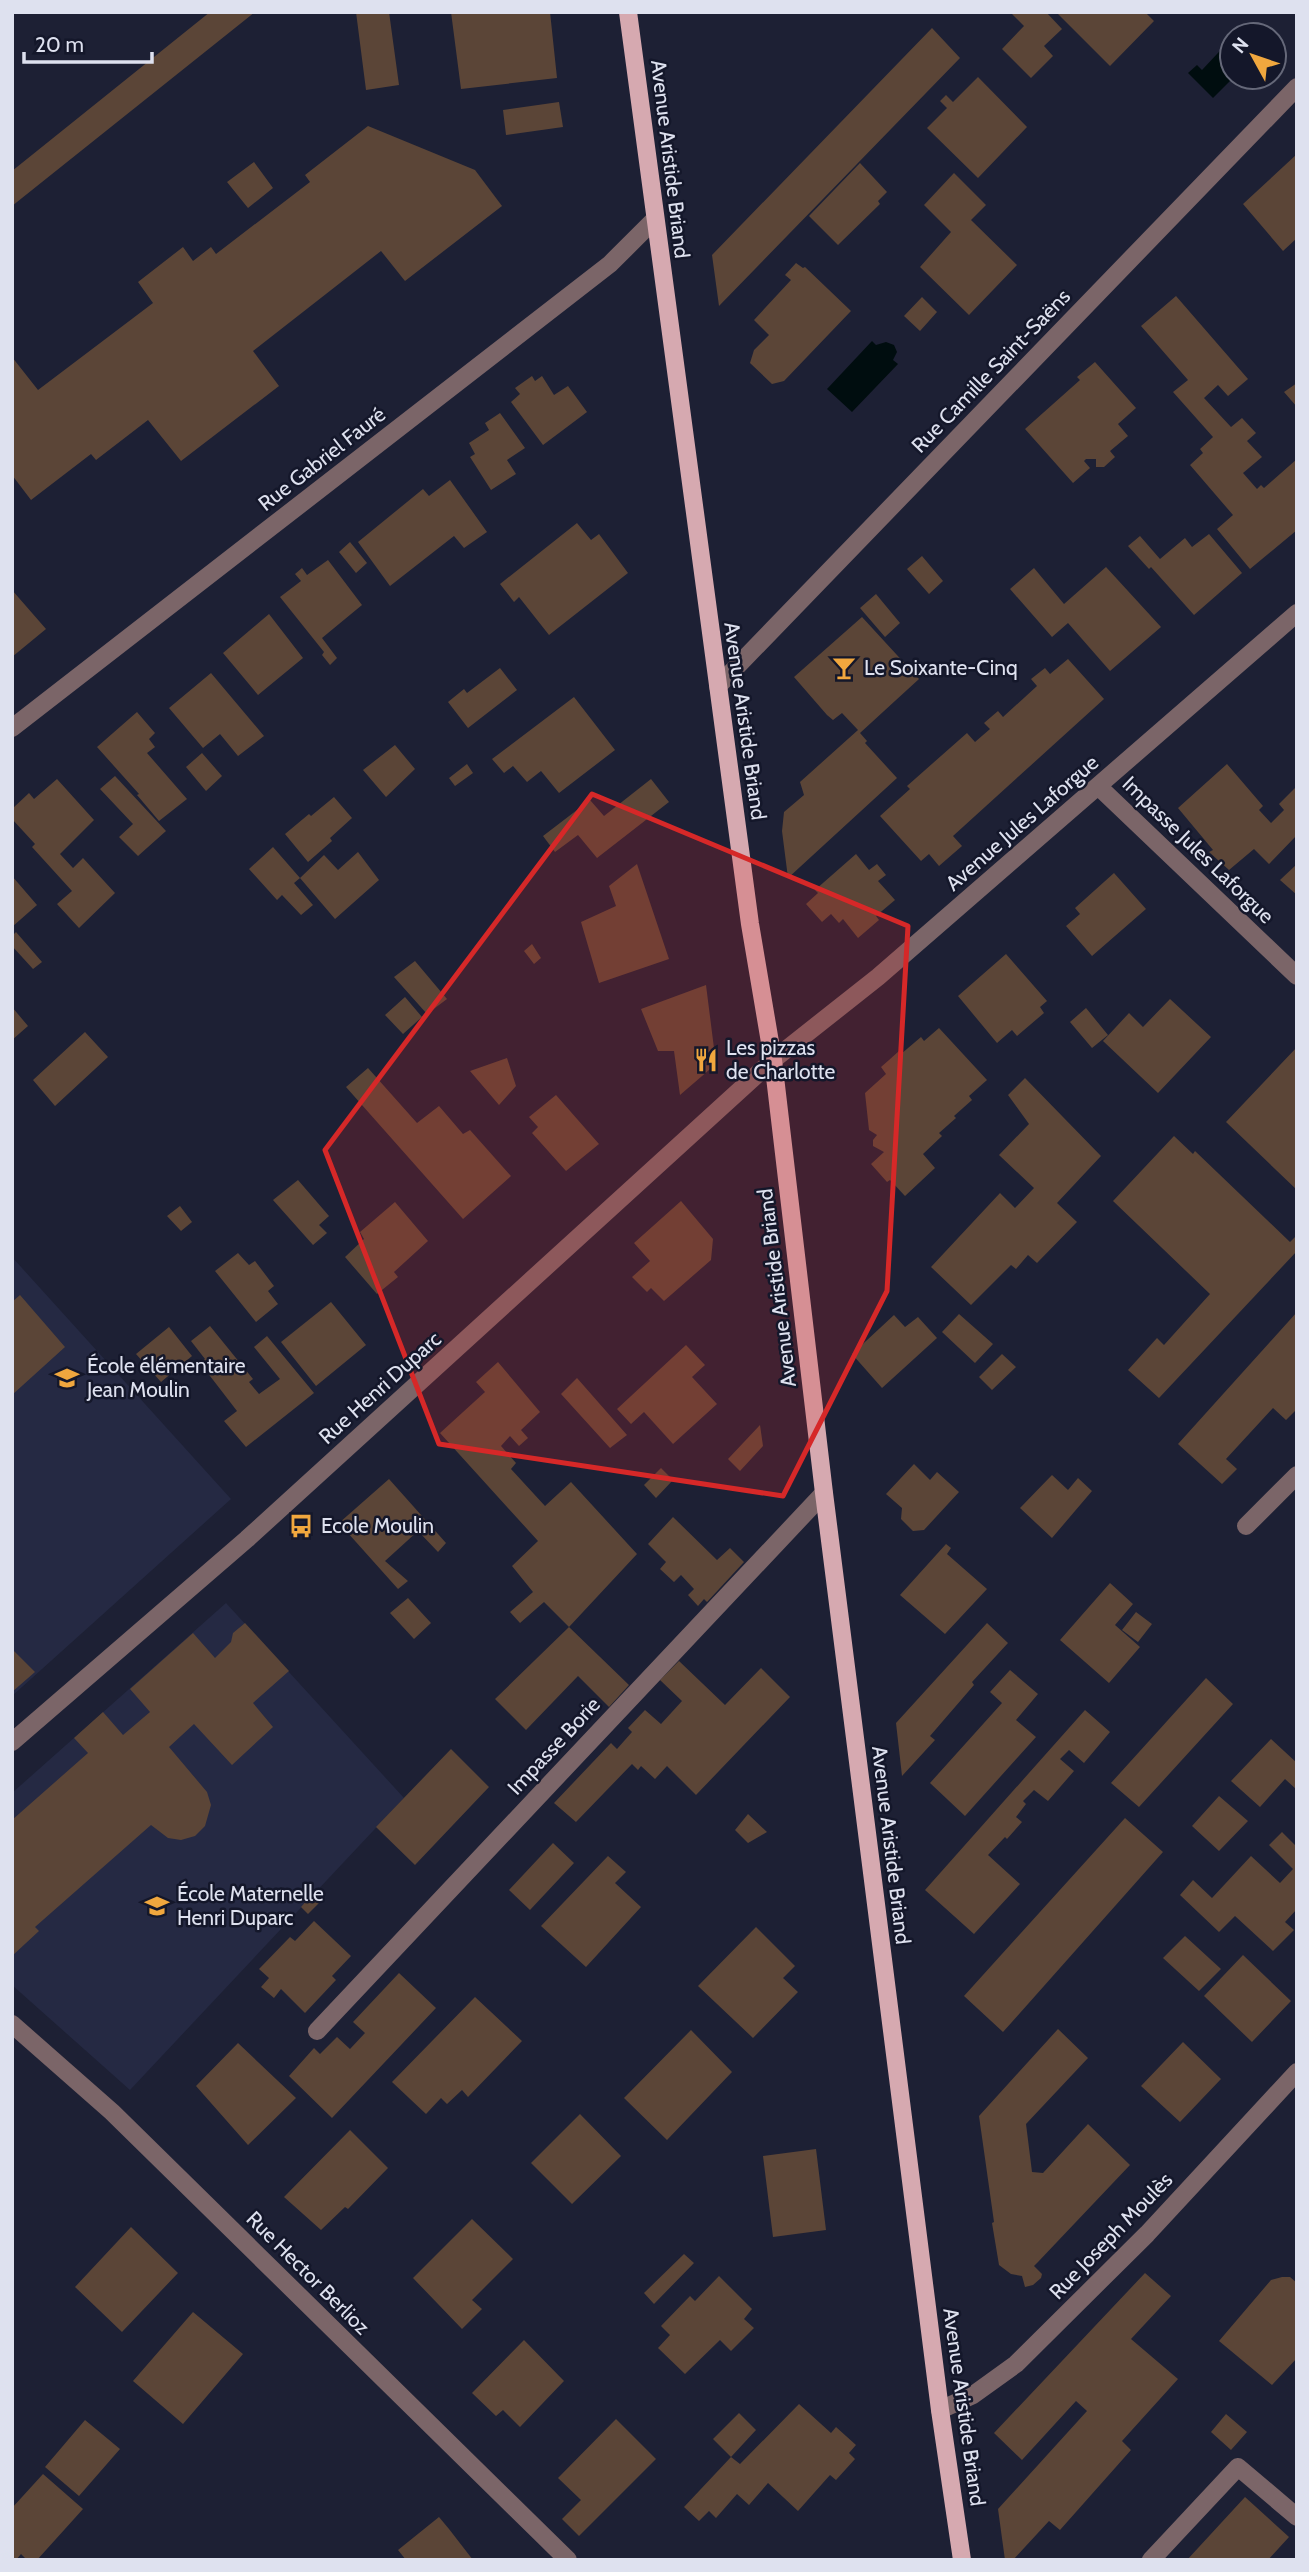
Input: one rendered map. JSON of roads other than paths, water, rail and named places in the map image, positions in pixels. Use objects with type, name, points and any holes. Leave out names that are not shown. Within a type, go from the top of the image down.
[{"type":"main road","name":"Avenue Aristide Briand","points":[[628,12],[750,924],[773,1060],[824,1493],[940,2410],[962,2560]]},
{"type":"street","name":"Rue Camille Saint-Saëns","points":[[718,686],[1297,87]]},
{"type":"street","name":"Rue Gabriel Fauré","points":[[12,728],[610,264],[655,219]]},
{"type":"street","name":"Avenue Jules Laforgue","points":[[773,1060],[878,977],[1297,613]]},
{"type":"street","name":"Impasse Jules Laforgue","points":[[1099,787],[1297,976]]},
{"type":"street","name":"Rue Henri Duparc","points":[[12,1742],[247,1539],[773,1060]]},
{"type":"street","points":[[1246,1526],[1297,1475]]},
{"type":"street","name":"Impasse Borie","points":[[317,2031],[824,1493]]},
{"type":"street","name":"Rue Hector Berlioz","points":[[12,2024],[112,2112],[568,2560]]},
{"type":"street","name":"Rue Joseph Moulès","points":[[940,2410],[973,2395],[1016,2364],[1147,2234],[1297,2072]]},
{"type":"street","points":[[1151,2560],[1238,2466],[1297,2516]]},
{"type":"place","name":"Le Soixante-Cinq","points":[[844,668]]},
{"type":"place","name":"Les pizzas de Charlotte","points":[[706,1060]]},
{"type":"place","name":"École élémentaire Jean Moulin","points":[[67,1378]]},
{"type":"place","name":"Ecole Moulin","points":[[301,1526]]},
{"type":"place","name":"École Maternelle Henri Duparc","points":[[157,1906]]}]
